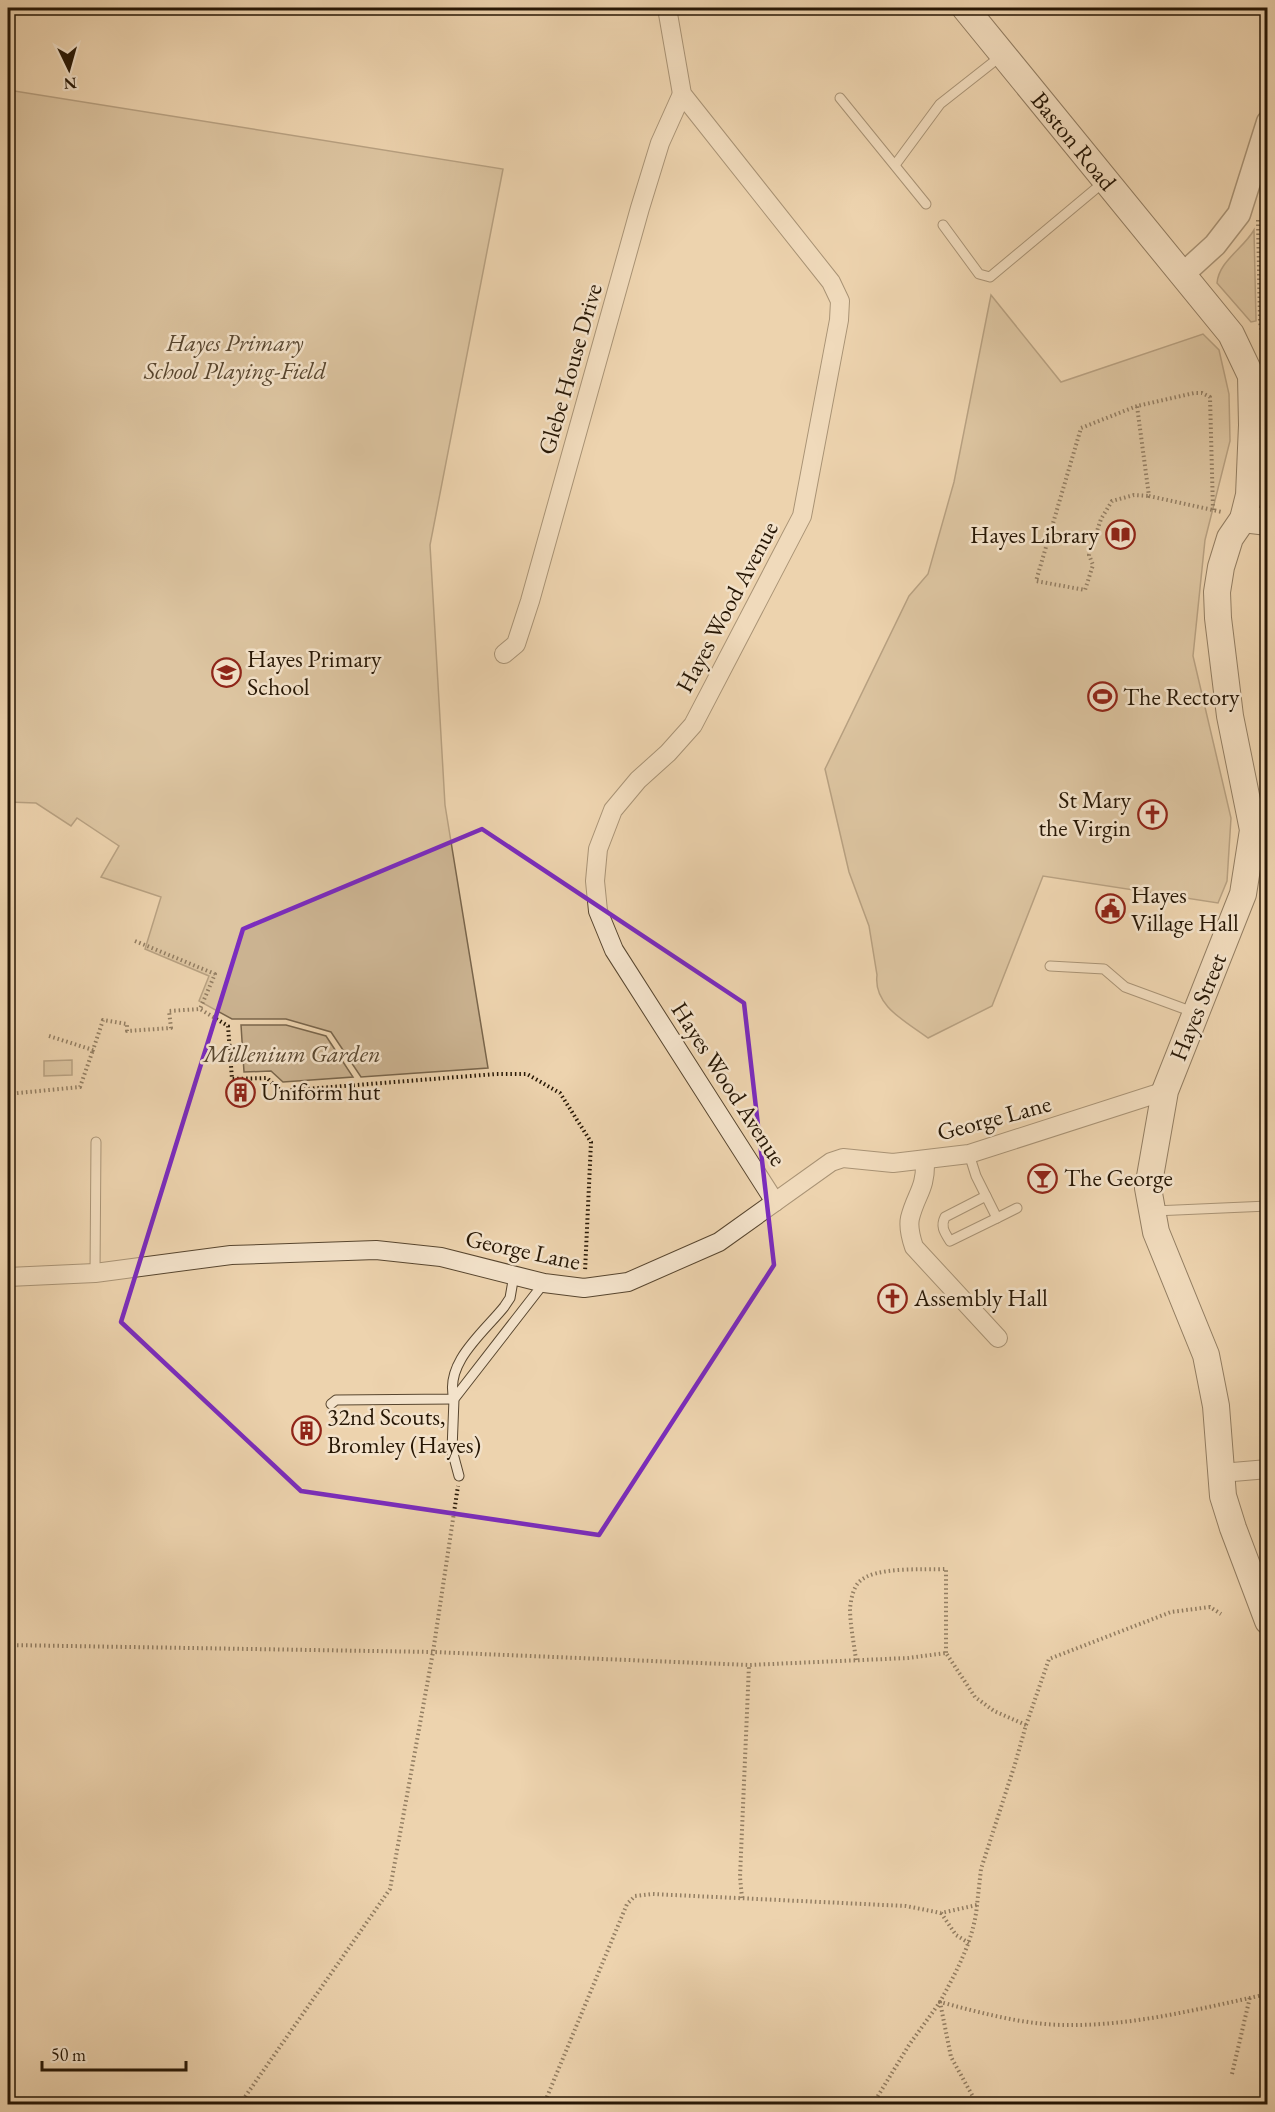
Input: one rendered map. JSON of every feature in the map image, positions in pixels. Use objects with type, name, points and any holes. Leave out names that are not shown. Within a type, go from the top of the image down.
[{"type":"main road","name":"Baston Road","points":[[965,8],[1182,275]]},
{"type":"main road","name":"Hayes Street","points":[[1182,275],[1230,334],[1251,376],[1252,425],[1249,495],[1255,520],[1230,538],[1221,567],[1217,592],[1230,716],[1257,830],[1243,894],[1165,1092],[1148,1188],[1151,1211],[1167,1262],[1206,1354],[1216,1406],[1223,1496],[1268,1621]]},
{"type":"street","name":"Hayes Wood Avenue","points":[[667,8],[682,94],[831,282],[840,301],[839,320],[802,516],[693,724],[668,753],[638,780],[613,810],[598,849],[595,881],[598,911],[614,950],[776,1202]]},
{"type":"street","name":"Glebe House Drive","points":[[504,654],[516,644],[530,601],[640,208],[660,143],[682,94]]},
{"type":"street","points":[[1182,275],[1215,245],[1239,214],[1263,152],[1268,122]]},
{"type":"street","name":"George Lane","points":[[8,1277],[95,1273],[231,1255],[376,1250],[441,1257],[544,1283],[584,1288],[628,1282],[719,1242],[831,1162],[843,1158],[893,1163],[969,1154],[1165,1092]]},
{"type":"street","points":[[925,1161],[923,1186],[910,1218],[910,1233],[914,1247],[998,1338]]},
{"type":"street","points":[[1221,1473],[1268,1469]]},
{"type":"lane","points":[[895,165],[940,104],[1003,55]]},
{"type":"lane","points":[[840,98],[926,204]]},
{"type":"lane","points":[[943,225],[979,274],[990,277],[1105,181]]},
{"type":"lane","points":[[1050,966],[1104,969],[1125,987],[1196,1013]]},
{"type":"lane","points":[[95,1273],[96,1142]]},
{"type":"lane","points":[[969,1154],[976,1176],[997,1218]]},
{"type":"lane","points":[[986,1196],[945,1217],[942,1226],[950,1242],[1017,1208]]},
{"type":"lane","points":[[1151,1211],[1268,1206]]},
{"type":"lane","points":[[459,1476],[452,1450],[454,1399],[451,1390],[452,1377],[458,1364],[504,1308],[510,1298],[514,1275]]},
{"type":"lane","points":[[454,1399],[544,1283]]},
{"type":"lane","points":[[331,1404],[336,1400],[454,1399]]},
{"type":"path","points":[[1245,194],[1257,208],[1260,322],[1265,351],[1247,369]]},
{"type":"path","points":[[1213,510],[1210,397],[1203,393],[1194,393],[1137,406],[1081,428],[1036,581],[1085,590],[1094,565],[1089,555],[1101,519],[1112,501],[1134,495],[1149,496],[1255,520]]},
{"type":"path","points":[[1137,406],[1149,496]]},
{"type":"path","points":[[135,942],[215,974],[200,1009]]},
{"type":"path","points":[[8,1094],[80,1087],[103,1020],[127,1024],[127,1031],[171,1028],[170,1011],[200,1009],[228,1026],[232,1079],[267,1078],[281,1091],[496,1074],[527,1074],[560,1093],[591,1142],[584,1288]]},
{"type":"path","points":[[49,1036],[93,1050]]},
{"type":"path","points":[[240,2104],[390,1889],[433,1652],[459,1476]]},
{"type":"path","points":[[856,1660],[850,1608],[853,1592],[859,1581],[879,1572],[946,1569],[946,1653],[975,1697],[994,1711],[1026,1725]]},
{"type":"path","points":[[873,2104],[909,2045],[940,2002],[969,1943],[975,1921],[984,1859],[1049,1659],[1171,1612],[1210,1607],[1221,1614]]},
{"type":"path","points":[[8,1646],[433,1652],[749,1665],[908,1658],[946,1653]]},
{"type":"path","points":[[742,1898],[740,1877],[749,1665]]},
{"type":"path","points":[[544,2104],[627,1904],[635,1896],[652,1894],[906,1906],[941,1913],[976,1905]]},
{"type":"path","points":[[941,1913],[956,1935],[969,1943]]},
{"type":"path","points":[[940,2002],[1000,2018],[1066,2025],[1140,2020],[1268,1994]]},
{"type":"path","points":[[1232,2074],[1251,1997]]},
{"type":"path","points":[[940,2002],[951,2057],[977,2104]]},
{"type":"highlighted area","points":[[482,829],[744,1003],[774,1265],[599,1535],[301,1491],[121,1322],[243,929]]},
{"type":"green space","name":"Hayes Primary School Playing-Field","points":[[8,90],[503,169],[430,545],[445,805],[488,1068],[361,1077],[331,1032],[286,1019],[232,1019],[199,1001],[209,976],[145,949],[161,897],[101,877],[119,846],[77,818],[71,826],[36,803],[8,802]]},
{"type":"green space","points":[[1254,230],[1256,321],[1251,322],[1217,283],[1222,268]]},
{"type":"green space","points":[[991,295],[1061,382],[1203,334],[1219,350],[1229,394],[1230,441],[1205,540],[1193,656],[1231,818],[1227,881],[1218,903],[1043,876],[992,1006],[928,1038],[893,1012],[880,996],[869,926],[849,872],[825,769],[909,596],[928,574],[954,482]]},
{"type":"green space","name":"Millenium Garden","points":[[241,1025],[286,1025],[326,1036],[353,1077],[283,1082],[271,1071],[244,1072]]},
{"type":"green space","points":[[72,1060],[72,1075],[44,1076],[44,1061]]},
{"type":"place","name":"Hayes Library","points":[[1120,535]]},
{"type":"place","name":"Hayes Primary School","points":[[226,673]]},
{"type":"place","name":"The Rectory","points":[[1102,697]]},
{"type":"place","name":"St Mary the Virgin","points":[[1152,814]]},
{"type":"place","name":"Hayes Village Hall","points":[[1110,909]]},
{"type":"place","name":"Uniform hut","points":[[240,1092]]},
{"type":"place","name":"The George","points":[[1043,1178]]},
{"type":"place","name":"Assembly Hall","points":[[893,1298]]},
{"type":"place","name":"32nd Scouts, Bromley (Hayes)","points":[[306,1431]]}]
